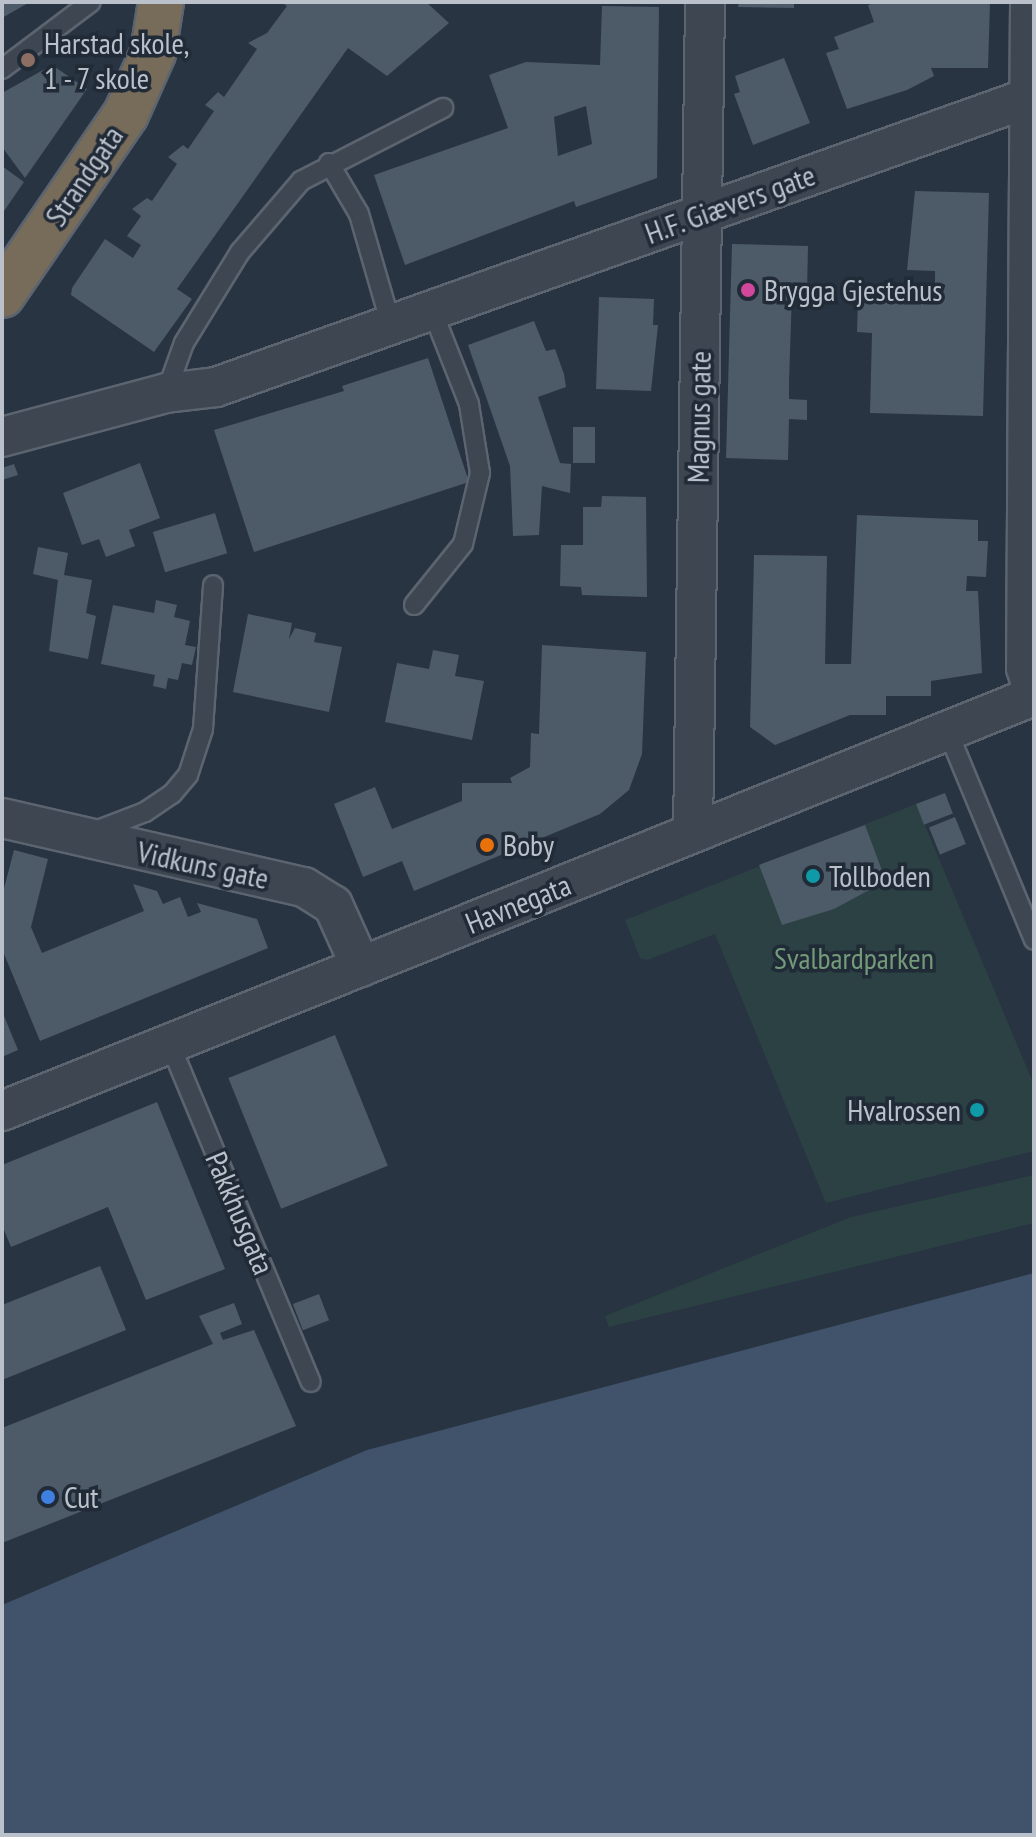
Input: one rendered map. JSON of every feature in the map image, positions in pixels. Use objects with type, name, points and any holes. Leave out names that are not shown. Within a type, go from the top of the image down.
[{"type":"highway","name":"Strandgata","points":[[2,295],[126,114],[153,53],[161,2]]},
{"type":"street","name":"Magnus gate","points":[[693,832],[705,2]]},
{"type":"street","points":[[1030,2],[1026,668],[1034,694]]},
{"type":"street","name":"H.F. Giævers gate","points":[[2,437],[166,393],[216,387],[1031,97]]},
{"type":"street","name":"Havnegata","points":[[2,1111],[948,732],[1034,694]]},
{"type":"street","name":"Vidkuns gate","points":[[2,818],[304,887],[333,905],[361,967]]},
{"type":"lane","points":[[2,69],[91,2]]},
{"type":"lane","points":[[166,393],[184,343],[240,252],[301,181],[329,163],[443,108]]},
{"type":"lane","points":[[329,163],[359,214],[391,325]]},
{"type":"lane","points":[[414,605],[463,544],[480,473],[469,404],[432,310]]},
{"type":"lane","points":[[79,838],[145,812],[172,794],[188,775],[203,729],[213,585]]},
{"type":"lane","points":[[948,732],[1034,940]]},
{"type":"lane","name":"Pakkhusgata","points":[[170,1044],[311,1382]]},
{"type":"green space","name":"Svalbardparken","points":[[916,804],[1034,1085],[1034,1151],[826,1203],[715,934],[647,960],[640,958],[625,920]]},
{"type":"green space","points":[[1034,1175],[1034,1223],[609,1327],[605,1316],[851,1217]]},
{"type":"water","points":[[1034,1273],[1034,1835],[2,1835],[2,1605],[367,1450]]},
{"type":"building","points":[[2,2],[30,2],[2,18]]},
{"type":"building","points":[[281,2],[426,2],[449,23],[387,76],[348,48],[177,289],[192,299],[154,352],[71,295],[72,288],[105,239],[133,258],[141,245],[127,236],[141,216],[132,209],[147,198],[152,201],[177,164],[168,157],[183,145],[188,149],[214,111],[205,105],[218,92],[224,97],[257,49],[248,43],[267,33],[287,6]]},
{"type":"building","points":[[739,2],[794,2],[794,8],[738,7]]},
{"type":"building","points":[[878,2],[990,2],[988,68],[931,68],[934,76],[907,90],[847,109],[826,53],[839,49],[834,37],[874,22],[868,5]]},
{"type":"building","points":[[602,6],[659,7],[657,178],[576,207],[574,201],[405,265],[374,175],[508,128],[489,75],[526,62],[600,65]],"holes":[[[586,106],[592,144],[558,156],[554,117]]]},
{"type":"building","points":[[784,58],[810,123],[753,145],[734,94],[740,92],[735,76]]},
{"type":"building","points":[[52,65],[87,89],[25,178],[2,147],[2,93]]},
{"type":"building","points":[[2,166],[24,182],[2,214]]},
{"type":"building","points":[[915,191],[989,193],[983,416],[870,413],[872,333],[857,332],[858,297],[935,298],[935,271],[907,270]]},
{"type":"building","points":[[732,244],[808,246],[807,293],[792,292],[789,382],[789,399],[807,400],[807,420],[789,419],[788,460],[726,458]]},
{"type":"building","points":[[599,297],[654,299],[653,325],[658,325],[651,391],[596,389]]},
{"type":"building","points":[[534,321],[546,351],[555,349],[564,374],[566,387],[538,397],[560,463],[571,464],[570,493],[542,486],[539,535],[513,536],[510,466],[468,345]]},
{"type":"building","points":[[428,358],[469,482],[254,552],[214,430],[344,391],[342,386]]},
{"type":"building","points":[[573,427],[595,427],[595,463],[573,463]]},
{"type":"building","points":[[140,463],[160,518],[129,530],[135,546],[106,557],[99,539],[82,545],[63,493]]},
{"type":"building","points":[[14,464],[18,475],[2,480],[2,468]]},
{"type":"building","points":[[602,496],[646,497],[647,597],[582,595],[581,587],[560,586],[561,545],[583,545],[583,507],[601,507]]},
{"type":"building","points":[[215,513],[227,553],[165,572],[153,532]]},
{"type":"building","points":[[857,515],[978,520],[978,541],[988,541],[986,577],[967,576],[966,591],[978,591],[982,673],[931,681],[931,696],[886,696],[886,715],[850,715],[775,745],[750,727],[754,555],[827,556],[825,664],[851,664]]},
{"type":"building","points":[[38,547],[68,553],[64,575],[92,580],[86,613],[96,616],[88,659],[49,651],[58,580],[33,574]]},
{"type":"building","points":[[156,600],[177,605],[174,617],[190,621],[185,645],[196,647],[192,665],[182,663],[178,680],[168,678],[166,689],[153,686],[155,675],[101,664],[113,605],[154,613]]},
{"type":"building","points":[[248,614],[292,623],[289,639],[295,628],[316,633],[314,642],[342,647],[329,712],[233,692]]},
{"type":"building","points":[[542,645],[646,652],[642,754],[629,790],[600,814],[414,891],[402,861],[363,877],[334,804],[375,787],[392,829],[462,801],[462,783],[512,783],[510,778],[530,767],[531,733],[539,734]]},
{"type":"building","points":[[433,650],[459,655],[455,676],[484,681],[472,740],[385,722],[397,663],[429,669]]},
{"type":"building","points":[[945,793],[953,814],[924,825],[916,804]]},
{"type":"building","points":[[955,817],[966,844],[940,854],[929,827]]},
{"type":"building","name":"Tollboden","points":[[865,825],[886,881],[834,909],[782,925],[759,865]]},
{"type":"building","points":[[14,850],[48,859],[31,927],[42,953],[144,911],[133,884],[157,891],[163,904],[180,897],[188,917],[201,912],[197,903],[257,919],[268,948],[40,1041],[2,949],[2,896]]},
{"type":"building","points":[[2,1011],[18,1050],[2,1057]]},
{"type":"building","points":[[335,1035],[388,1166],[281,1209],[228,1078]]},
{"type":"building","points":[[157,1102],[225,1269],[146,1300],[108,1207],[11,1247],[2,1225],[2,1165]]},
{"type":"building","points":[[100,1266],[126,1330],[2,1380],[2,1305]]},
{"type":"building","points":[[319,1294],[329,1320],[303,1330],[293,1304]]},
{"type":"building","points":[[234,1303],[242,1324],[220,1333],[223,1340],[254,1330],[296,1426],[2,1543],[2,1428],[213,1344],[199,1316]]},
{"type":"place","name":"Harstad skole, 1 - 7 skole","points":[[28,60]]},
{"type":"place","name":"Brygga Gjestehus","points":[[748,290]]},
{"type":"place","name":"Boby","points":[[487,845]]},
{"type":"place","name":"Tollboden","points":[[813,876]]},
{"type":"place","name":"Hvalrossen","points":[[977,1110]]},
{"type":"place","name":"Cut","points":[[48,1497]]}]
